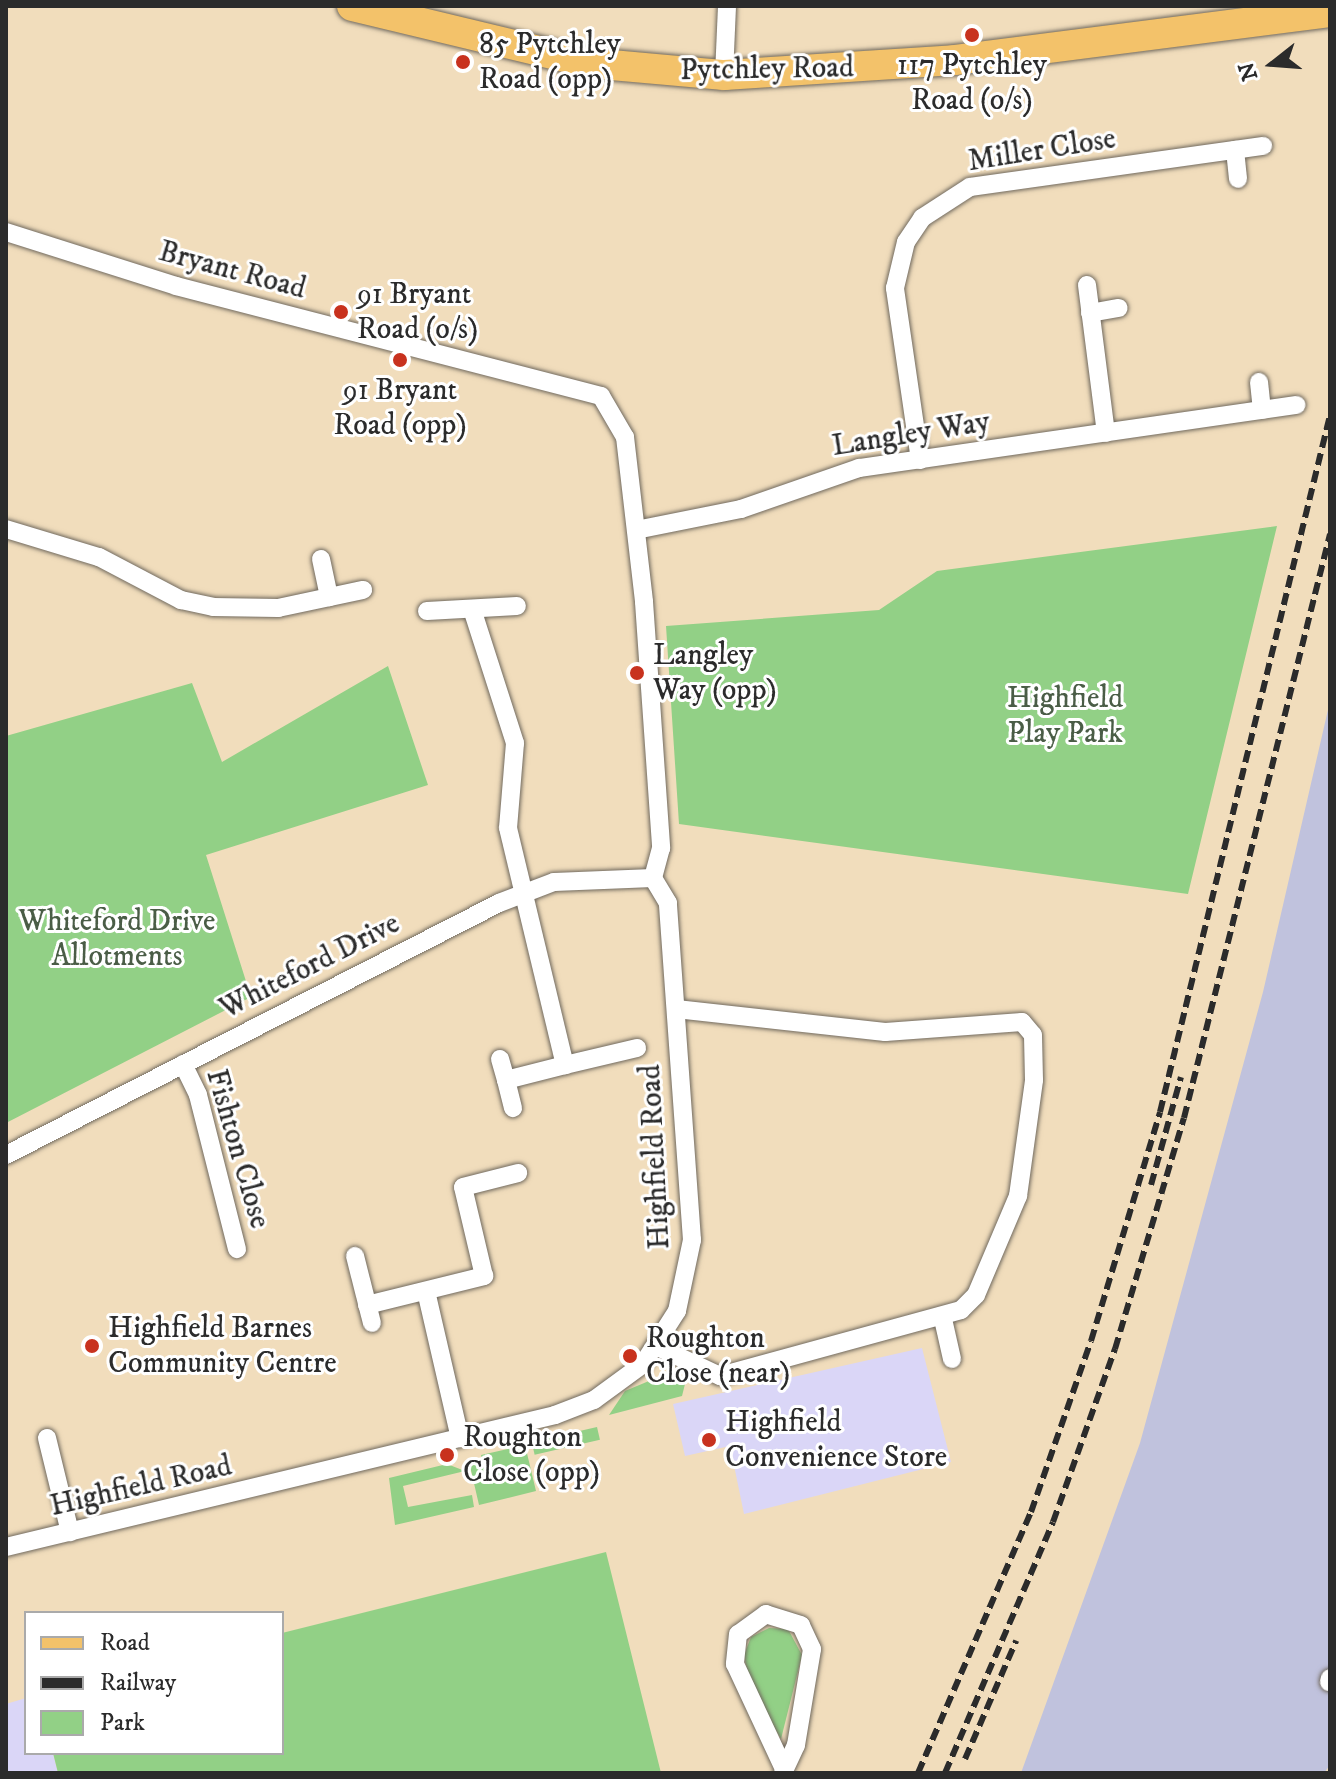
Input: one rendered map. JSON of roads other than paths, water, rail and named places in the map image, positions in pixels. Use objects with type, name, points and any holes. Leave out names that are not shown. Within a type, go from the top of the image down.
[{"type":"main road","name":"Pytchley Road","points":[[352,6],[589,63],[724,75],[955,60],[1330,12]]},
{"type":"street","points":[[724,75],[727,6]]},
{"type":"street","name":"Miller Close","points":[[920,460],[895,288],[906,242],[922,218],[970,187],[1263,146]]},
{"type":"street","points":[[1235,150],[1238,179]]},
{"type":"street","name":"Bryant Road","points":[[6,232],[176,286],[579,385],[615,413],[636,530]]},
{"type":"street","points":[[1087,285],[1106,433]]},
{"type":"street","points":[[1090,313],[1119,308]]},
{"type":"street","points":[[1259,382],[1262,410]]},
{"type":"street","name":"Langley Way","points":[[636,530],[741,509],[832,474],[1296,405]]},
{"type":"street","points":[[6,529],[113,563],[181,600],[249,609],[363,590]]},
{"type":"street","points":[[636,530],[661,848],[653,878]]},
{"type":"street","points":[[321,559],[329,597]]},
{"type":"street","points":[[427,611],[517,606]]},
{"type":"street","points":[[472,609],[515,743],[508,828],[526,892],[565,1065]]},
{"type":"street","name":"Whiteford Drive","points":[[6,1155],[526,892],[554,882],[653,878]]},
{"type":"street","name":"Highfield Road","points":[[6,1547],[577,1408],[623,1382],[658,1347],[687,1281],[692,1240],[668,903],[653,878]]},
{"type":"street","points":[[658,1347],[720,1376],[943,1319],[976,1295],[1018,1196],[1034,1080],[1029,1025],[885,1032],[676,1009]]},
{"type":"street","points":[[506,1080],[637,1048]]},
{"type":"street","points":[[500,1059],[513,1108]]},
{"type":"street","name":"Fishton Close","points":[[183,1064],[198,1095],[237,1249]]},
{"type":"street","points":[[355,1256],[370,1314],[426,1291],[484,1276],[463,1187],[518,1173]]},
{"type":"street","points":[[426,1291],[460,1438]]},
{"type":"street","points":[[943,1319],[952,1359]]},
{"type":"street","points":[[47,1438],[70,1532]]},
{"type":"street","points":[[766,1614],[801,1625],[812,1649],[796,1745],[783,1770],[735,1664],[738,1634],[766,1614]]},
{"type":"railway","points":[[918,1773],[1031,1512],[1091,1341],[1160,1112],[1330,415]]},
{"type":"railway","points":[[945,1773],[1053,1522],[1115,1349],[1184,1118],[1330,534]]},
{"type":"railway","points":[[1151,1185],[1181,1077]]},
{"type":"railway","points":[[965,1759],[1016,1641]]},
{"type":"place","name":"117 Pytchley Road (o/s)","points":[[972,35]]},
{"type":"place","name":"85 Pytchley Road (opp)","points":[[463,62]]},
{"type":"place","name":"91 Bryant Road (o/s)","points":[[341,312]]},
{"type":"place","name":"91 Bryant Road (opp)","points":[[400,360]]},
{"type":"place","name":"Langley Way (opp)","points":[[637,673]]},
{"type":"place","name":"Highfield Barnes Community Centre","points":[[92,1346]]},
{"type":"place","name":"Roughton Close (near)","points":[[630,1356]]},
{"type":"place","name":"Highfield Convenience Store","points":[[709,1440]]},
{"type":"place","name":"Roughton Close (opp)","points":[[447,1455]]},
{"type":"park label","name":"Highfield Play Park","points":[[1065,716]]},
{"type":"park label","name":"Whiteford Drive Allotments","points":[[117,939]]}]
